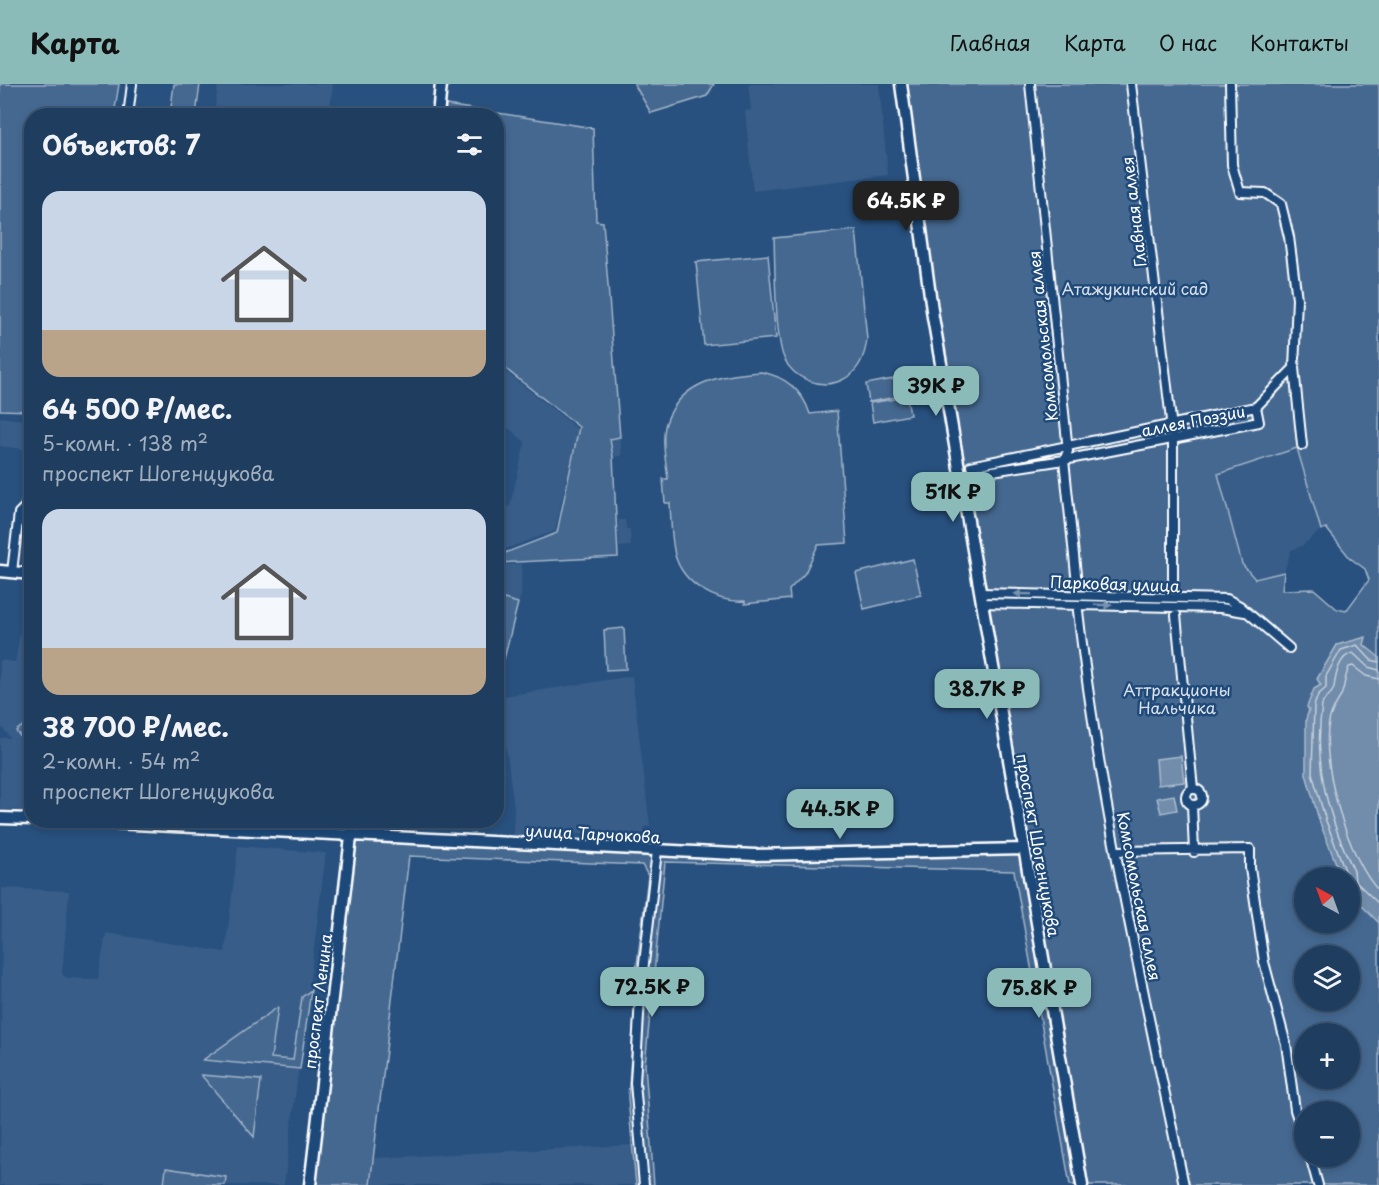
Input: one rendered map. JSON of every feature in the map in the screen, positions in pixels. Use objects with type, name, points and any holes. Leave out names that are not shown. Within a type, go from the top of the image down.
[{"type":"street","points":[[129,108],[132,84]]},
{"type":"street","points":[[439,108],[441,84]]},
{"type":"street","name":"проспект Шогенцукова","points":[[901,84],[933,318],[1082,1185]]},
{"type":"street","name":"Комсомольская аллея","points":[[1029,84],[1067,447],[1067,456],[1064,460],[1077,584]]},
{"type":"street","name":"Главная аллея","points":[[1131,84],[1173,437],[1173,588]]},
{"type":"street","points":[[1230,84],[1232,165],[1240,192],[1265,193],[1281,204],[1289,237],[1297,299],[1294,368],[1302,446]]},
{"type":"street","points":[[1256,408],[1294,368]]},
{"type":"street","name":"аллея Поэзии","points":[[1256,408],[1259,422],[1064,460],[972,470],[1067,447],[1256,408]]},
{"type":"street","points":[[12,572],[19,513],[24,508]]},
{"type":"street","points":[[0,571],[24,573]]},
{"type":"street","name":"Парковая улица","points":[[981,598],[1227,599],[1240,606],[1289,648]]},
{"type":"street","name":"Комсомольская аллея","points":[[1078,611],[1083,660],[1118,852],[1184,1185]]},
{"type":"street","points":[[1176,615],[1193,789],[1186,796],[1192,805],[1194,852]]},
{"type":"street","points":[[0,818],[24,819]]},
{"type":"street","name":"улица Тарчокова","points":[[212,828],[657,851],[807,855],[1024,849]]},
{"type":"street","name":"проспект Ленина","points":[[310,1185],[352,828]]},
{"type":"street","points":[[1118,852],[1250,849],[1250,868],[1264,962],[1286,1044],[1294,1103]]},
{"type":"street","points":[[644,1185],[635,1077],[640,998],[657,851]]},
{"type":"street","points":[[1313,1167],[1318,1185]]},
{"type":"shaded area","points":[[218,84],[333,84],[330,108],[215,108]]},
{"type":"shaded area","points":[[748,84],[879,84],[888,175],[753,191],[745,111],[751,110]]},
{"type":"shaded area","points":[[504,371],[578,429],[555,531],[504,549],[504,509],[510,506],[525,442],[504,424]]},
{"type":"shaded area","points":[[0,417],[24,420],[24,449],[0,446]]},
{"type":"shaded area","points":[[620,437],[622,456],[612,457],[610,438]]},
{"type":"shaded area","points":[[1297,448],[1321,530],[1302,546],[1291,550],[1284,572],[1255,579],[1242,564],[1218,474]]},
{"type":"shaded area","points":[[618,520],[625,520],[626,529],[630,529],[631,546],[619,547]]},
{"type":"shaded area","points":[[522,564],[521,596],[518,603],[504,599],[504,565]]},
{"type":"shaded area","points":[[24,608],[24,811],[0,809],[0,738],[10,738],[0,725],[0,660],[15,662]]},
{"type":"shaded area","points":[[632,676],[650,826],[644,827],[644,833],[513,835],[514,808],[504,731],[504,696]]},
{"type":"shaded area","points":[[238,846],[326,853],[284,1185],[0,1185],[2,888],[69,891],[62,974],[67,978],[98,979],[106,933],[225,952]]},
{"type":"shaded area","points":[[632,1145],[636,1185],[370,1185],[374,1158]]},
{"type":"green space","points":[[0,84],[119,84],[115,108],[24,108],[24,411],[0,410]]},
{"type":"green space","points":[[174,84],[200,84],[197,108],[171,108]]},
{"type":"green space","points":[[634,84],[714,84],[707,96],[651,113]]},
{"type":"green space","name":"Атажукинский сад","points":[[901,84],[1379,84],[1379,1185],[1070,1185],[1014,871],[665,862],[645,1065],[654,1185],[636,1185],[628,1098],[636,989],[632,977],[637,965],[648,876],[642,865],[409,856],[370,1185],[310,1185],[352,835],[657,851],[1024,849]],"holes":[[[1297,448],[1321,530],[1326,528],[1350,558],[1365,569],[1369,580],[1346,611],[1337,609],[1314,589],[1282,590],[1284,572],[1255,579],[1242,564],[1218,474]]]},
{"type":"green space","points":[[446,105],[465,108],[445,108]]},
{"type":"green space","points":[[504,114],[593,128],[596,221],[603,222],[620,437],[610,439],[618,557],[504,563],[504,553],[557,533],[579,427],[504,368]]},
{"type":"green space","points":[[856,230],[867,339],[865,352],[857,368],[848,377],[825,384],[808,381],[788,365],[781,348],[776,300],[774,238]]},
{"type":"green space","points":[[768,255],[776,338],[704,345],[696,262]]},
{"type":"green space","points":[[761,372],[778,377],[792,386],[803,398],[810,414],[837,411],[847,543],[818,545],[805,573],[789,590],[790,599],[745,604],[745,601],[723,599],[702,590],[685,575],[679,565],[673,542],[670,503],[665,503],[663,479],[668,479],[664,437],[666,423],[673,409],[692,389],[718,378]]},
{"type":"green space","points":[[904,377],[907,395],[869,402],[866,384]]},
{"type":"green space","points":[[907,397],[910,415],[873,422],[870,403]]},
{"type":"green space","points":[[913,559],[921,595],[864,609],[856,573]]},
{"type":"green space","points":[[504,599],[518,603],[504,659]]},
{"type":"green space","points":[[624,628],[626,669],[606,670],[604,630]]},
{"type":"green space","points":[[24,725],[24,742],[16,731]]},
{"type":"green space","points":[[311,990],[300,1069],[203,1060],[278,1007],[271,1058],[293,1060],[302,997]]},
{"type":"green space","points":[[201,1075],[261,1080],[254,1137]]},
{"type":"green space","points":[[166,1168],[226,1177],[225,1185],[164,1185]]},
{"type":"water","points":[[1366,637],[1364,645],[1379,657],[1379,923],[1360,904],[1360,867],[1337,867],[1320,823],[1306,774],[1306,719],[1309,710],[1307,707],[1314,689],[1321,685],[1317,679],[1337,645]]},
{"type":"water","points":[[1181,756],[1184,782],[1158,785],[1156,759]]},
{"type":"water","points":[[1174,795],[1177,810],[1161,813],[1157,798]]},
{"type":"park label","name":"Аттракционы Нальчика","points":[[1177,698]]}]
